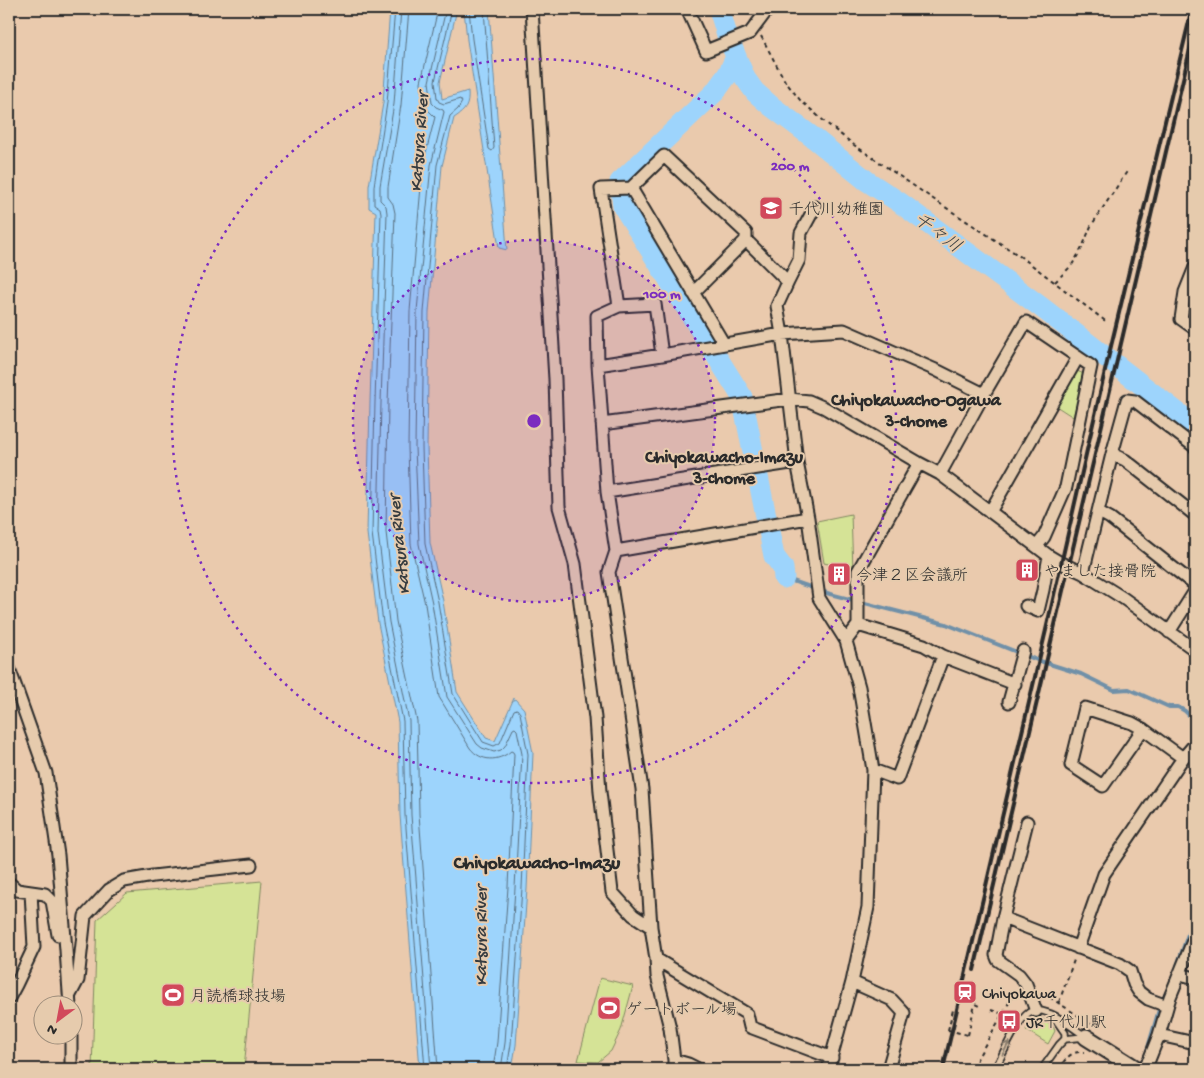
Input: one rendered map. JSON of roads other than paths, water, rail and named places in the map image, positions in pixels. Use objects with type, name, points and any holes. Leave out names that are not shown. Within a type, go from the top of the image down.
[{"type":"main road","points":[[1086,1037],[1137,1069]]},
{"type":"street","points":[[532,9],[555,379],[559,506],[576,564],[595,718],[600,792],[612,892],[633,915],[651,927]]},
{"type":"street","points":[[687,9],[706,51],[753,29],[768,9]]},
{"type":"street","points":[[619,306],[601,189],[631,188],[664,156],[746,233],[746,240],[788,282]]},
{"type":"street","points":[[631,188],[724,344]]},
{"type":"street","points":[[814,207],[801,233],[799,260],[777,306],[797,462],[808,518],[819,598],[846,641],[859,687],[873,770],[868,906],[852,982],[828,1069]]},
{"type":"street","points":[[693,293],[746,240]]},
{"type":"street","points":[[1195,267],[1185,292],[1181,319],[1195,329]]},
{"type":"street","points":[[662,356],[655,304],[619,306],[597,316],[598,365],[607,492],[616,550],[609,572],[642,789],[651,927],[657,976],[670,1028],[674,1065],[688,1064],[698,1069]]},
{"type":"street","points":[[940,474],[1026,322],[1091,366],[1066,487],[1044,537],[1037,546]]},
{"type":"street","points":[[598,365],[662,356],[782,334],[844,330],[938,371],[984,394]]},
{"type":"street","points":[[990,512],[1078,357]]},
{"type":"street","points":[[602,424],[790,399],[809,402],[825,408],[940,474],[1049,556],[1083,573],[1123,598],[1195,650]]},
{"type":"street","points":[[1083,573],[1127,400],[1135,401],[1195,447]]},
{"type":"street","points":[[1112,454],[1125,460],[1195,515]]},
{"type":"street","points":[[607,492],[797,462]]},
{"type":"street","points":[[846,641],[858,625],[858,571],[919,463]]},
{"type":"street","points":[[1098,512],[1110,518],[1195,585]]},
{"type":"street","points":[[616,550],[808,518]]},
{"type":"street","points":[[1026,606],[1038,611],[1049,556]]},
{"type":"street","points":[[1169,632],[1195,591]]},
{"type":"street","points":[[858,625],[924,645],[943,656],[1015,684]]},
{"type":"street","points":[[1010,702],[1022,653]]},
{"type":"street","points":[[873,770],[898,779],[943,656]]},
{"type":"street","points":[[9,668],[46,773],[58,854],[70,996]]},
{"type":"street","points":[[1143,729],[1103,786],[1072,765],[1085,708],[1132,723],[1143,729],[1184,758]]},
{"type":"street","points":[[1078,948],[1104,874],[1195,744]]},
{"type":"street","points":[[1027,822],[1003,918],[996,955],[998,960],[1019,975],[1026,984],[1036,1011]]},
{"type":"street","points":[[72,996],[78,980],[85,916],[109,890],[124,881],[251,865]]},
{"type":"street","points":[[9,884],[17,890],[45,894],[52,901],[61,948],[66,950]]},
{"type":"street","points":[[9,998],[34,947],[30,892]]},
{"type":"street","points":[[1003,918],[1120,964],[1130,971],[1138,992],[1148,999],[1167,1006]]},
{"type":"street","points":[[1143,1069],[1149,1060],[1159,1035],[1170,997],[1195,936]]},
{"type":"street","points":[[656,959],[747,1014],[750,1027],[832,1058]]},
{"type":"street","points":[[1180,974],[1195,978]]},
{"type":"street","points":[[852,982],[892,1000],[904,1012],[888,1069]]},
{"type":"street","points":[[1159,1035],[1195,1043]]},
{"type":"street","points":[[70,1046],[71,1069]]},
{"type":"lane","points":[[996,1069],[1024,1015],[1031,1011],[1039,1010],[1051,1014],[1086,1037]]},
{"type":"lane","points":[[1051,1014],[1061,1025],[1065,1033],[1065,1039]]},
{"type":"lane","points":[[1042,1069],[1058,1045],[1065,1039],[1086,1037]]},
{"type":"water","name":"Katsura River","points":[[390,9],[457,9],[440,82],[442,99],[468,91],[466,107],[454,118],[442,166],[429,312],[427,447],[430,543],[443,601],[457,692],[486,738],[495,741],[514,698],[524,709],[533,753],[527,889],[516,1045],[512,1069],[420,1069],[400,815],[398,722],[378,623],[367,533],[376,212],[369,208],[369,186],[383,103]]},
{"type":"water","points":[[464,9],[489,9],[507,250],[499,248],[467,40]]},
{"type":"waterway","name":"千々川","points":[[719,9],[727,35],[745,78],[755,92],[867,181],[899,202],[1041,307],[1195,426]]},
{"type":"waterway","points":[[736,57],[728,74],[715,92],[620,182],[623,206],[742,397],[774,556],[783,568],[784,578]]},
{"type":"waterway","points":[[784,578],[830,594],[946,624],[1037,660],[1081,674],[1114,690],[1129,689],[1169,707],[1178,707],[1195,721]]},
{"type":"waterway","points":[[1177,966],[1195,914]]},
{"type":"waterway","points":[[1147,1051],[1160,1006],[1166,993]]},
{"type":"railway","points":[[943,1069],[1105,371],[1192,9]]},
{"type":"railway","points":[[974,970],[1195,28]]},
{"type":"place","name":"千代川幼稚園","points":[[771,208]]},
{"type":"place","name":"やました接骨院","points":[[1027,570]]},
{"type":"place","name":"今津２区会議所","points":[[839,574]]},
{"type":"place","name":"Chiyokawa","points":[[965,992]]},
{"type":"place","name":"月読橋球技場","points":[[173,995]]},
{"type":"place","name":"ゲートボール場","points":[[609,1008]]},
{"type":"place","name":"JR千代川駅","points":[[1009,1021]]},
{"type":"district","name":"Chiyokawacho-Ogawa 3-chome","points":[[916,409]]},
{"type":"district","name":"Chiyokawacho-Imazu 3-chome","points":[[724,466]]},
{"type":"district","name":"Chiyokawacho-Imazu","points":[[537,861]]}]
